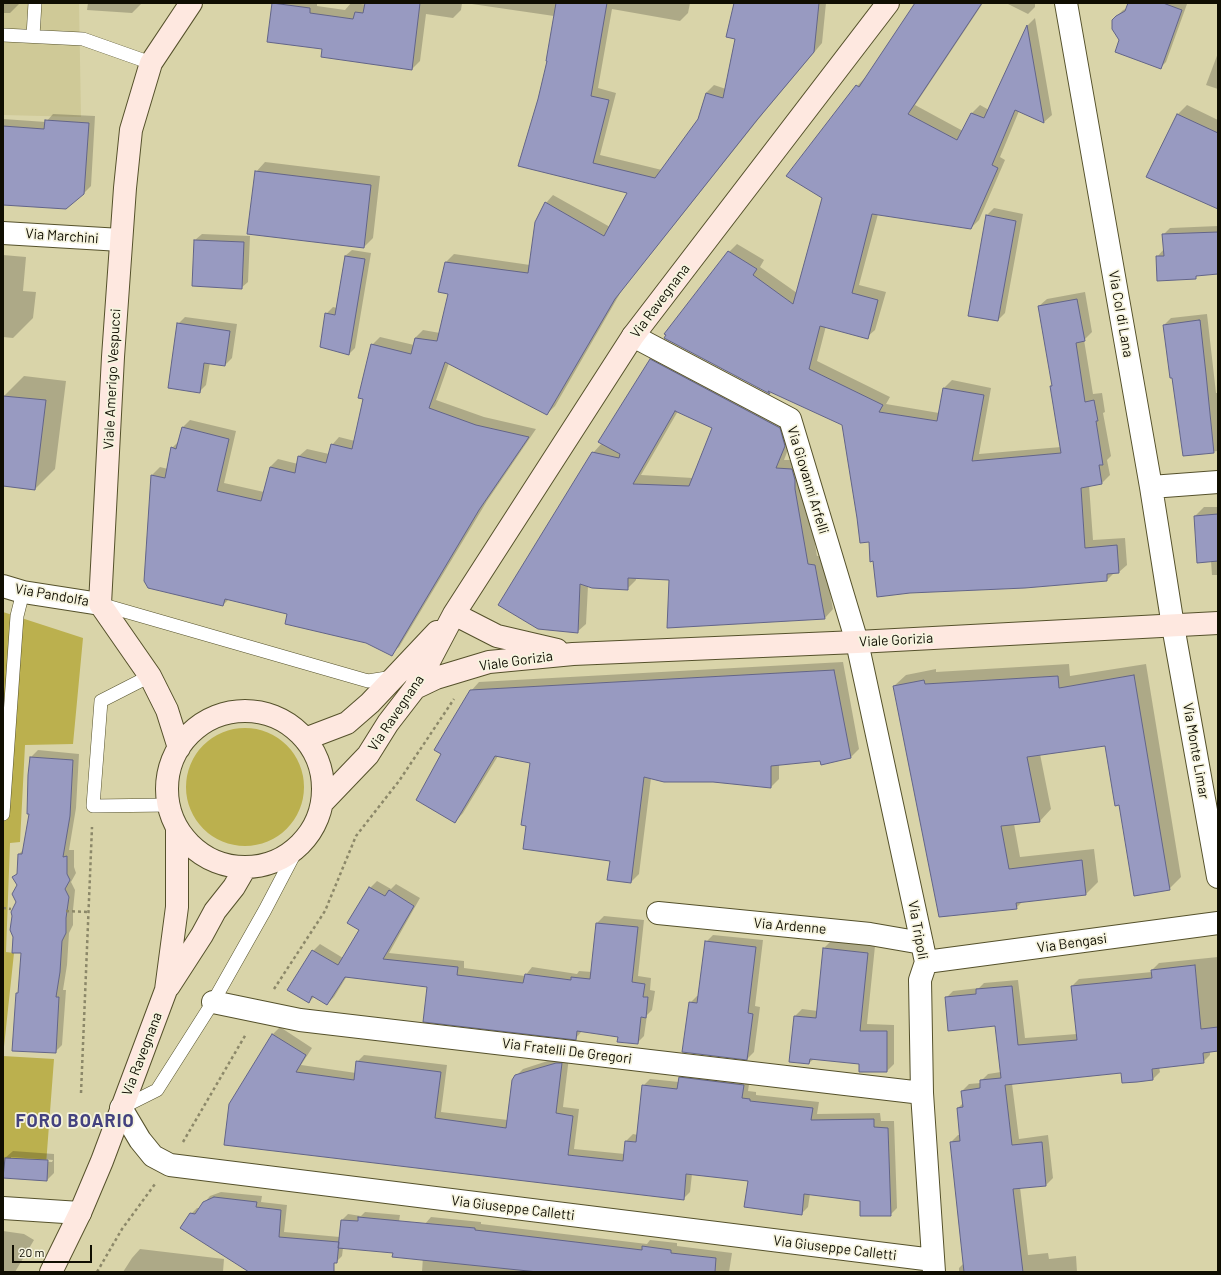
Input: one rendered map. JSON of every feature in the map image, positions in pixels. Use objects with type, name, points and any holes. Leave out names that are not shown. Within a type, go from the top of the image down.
[{"type":"main road","name":"Viale Amerigo Vespucci","points":[[100,604],[112,372],[125,188],[131,130],[151,63],[191,3]]},
{"type":"main road","name":"Via Ravegnana","points":[[323,802],[368,755],[388,723],[415,688],[454,614],[633,336],[888,3]]},
{"type":"main road","points":[[100,604],[150,676],[167,710],[179,748]]},
{"type":"main road","name":"Via Ravegnana","points":[[305,739],[347,723],[370,703],[454,614]]},
{"type":"main road","name":"Viale Gorizia","points":[[454,614],[497,636],[573,654]]},
{"type":"main road","name":"Viale Gorizia","points":[[415,688],[436,678],[489,662],[573,654],[857,642],[1218,623]]},
{"type":"main road","points":[[235,712],[255,712],[274,717],[291,726],[305,739],[317,758],[323,779],[323,802],[318,820],[309,835],[296,849],[281,859],[264,866],[245,868],[224,865],[205,857],[189,844],[177,828],[168,805],[168,776],[172,761],[179,748],[188,736],[200,725],[216,717],[235,712]]},
{"type":"main road","name":"Via Ravegnana","points":[[166,990],[177,907],[177,828]]},
{"type":"main road","name":"Via Ravegnana","points":[[51,1272],[80,1213],[102,1161],[166,990],[202,935],[214,911],[234,887],[245,868]]},
{"type":"street","name":"Via Col di Lana","points":[[1066,3],[1151,487],[1173,626]]},
{"type":"street","name":"Via Marchini","points":[[3,232],[121,240]]},
{"type":"street","name":"Via Giovanni Arfelli","points":[[633,336],[790,419],[857,642]]},
{"type":"street","points":[[1151,487],[1218,482]]},
{"type":"street","name":"Via Pandolfa","points":[[13,589],[100,604]]},
{"type":"street","name":"Via Monte Limar","points":[[1173,626],[1218,877]]},
{"type":"street","name":"Via Tripoli","points":[[857,642],[924,953],[920,980],[922,1093],[933,1266]]},
{"type":"street","name":"Via Ardenne","points":[[658,913],[870,934],[924,953]]},
{"type":"street","name":"Via Bengasi","points":[[924,953],[1218,923]]},
{"type":"street","name":"Via Fratelli De Gregori","points":[[213,1002],[300,1020],[922,1093]]},
{"type":"street","name":"Via Giuseppe Calletti","points":[[121,1108],[144,1146],[153,1156],[170,1165],[933,1266]]},
{"type":"street","points":[[3,1208],[80,1213]]},
{"type":"lane","points":[[34,36],[35,3]]},
{"type":"lane","points":[[3,35],[83,39],[151,63]]},
{"type":"lane","points":[[3,814],[17,616],[13,589]]},
{"type":"lane","points":[[100,604],[368,681],[394,677]]},
{"type":"lane","points":[[150,676],[101,701],[93,806],[168,805]]},
{"type":"lane","points":[[121,1108],[157,1090],[213,1002],[265,910],[296,849]]},
{"type":"path","points":[[81,1093],[93,806]]},
{"type":"path","points":[[3,908],[11,909]]},
{"type":"path","points":[[66,911],[88,912]]},
{"type":"shaded area","points":[[3,3],[79,3],[81,117],[3,115]]},
{"type":"shaded area","points":[[3,612],[83,638],[73,744],[25,745],[20,842],[10,843],[6,952],[14,953],[3,1056]]},
{"type":"shaded area","points":[[245,728],[256,729],[268,733],[287,745],[299,764],[303,776],[303,798],[299,810],[287,829],[268,841],[256,845],[245,846],[234,845],[222,841],[203,829],[191,810],[187,798],[186,787],[187,776],[191,764],[203,745],[222,733],[234,729]]},
{"type":"shaded area","points":[[3,1056],[54,1059],[45,1178],[3,1175]]},
{"type":"building","points":[[272,3],[310,8],[310,13],[353,19],[355,12],[363,13],[365,3],[420,3],[412,70],[321,57],[322,49],[267,42]]},
{"type":"building","points":[[556,3],[607,3],[591,96],[609,100],[593,163],[655,178],[698,119],[706,93],[723,98],[735,39],[726,37],[734,3],[819,3],[814,52],[757,120],[615,299],[547,415],[445,362],[429,408],[476,425],[529,437],[479,510],[392,656],[366,643],[285,624],[287,614],[225,599],[223,606],[148,588],[144,581],[151,475],[165,478],[171,447],[176,449],[182,427],[229,439],[217,491],[261,501],[270,467],[295,473],[298,456],[326,463],[331,444],[352,449],[363,399],[358,398],[371,344],[411,354],[415,338],[437,341],[448,294],[438,292],[445,262],[528,273],[535,222],[545,202],[604,236],[627,193],[518,166],[538,99],[547,61]]},
{"type":"building","points":[[915,3],[982,3],[908,114],[957,140],[971,113],[984,118],[1027,25],[1044,123],[1015,110],[992,165],[998,168],[971,229],[872,214],[852,293],[878,300],[868,339],[820,326],[809,369],[883,405],[879,412],[937,421],[943,388],[984,395],[972,461],[1061,453],[1050,386],[1052,386],[1038,306],[1077,299],[1085,341],[1076,343],[1085,402],[1094,400],[1103,465],[1099,465],[1102,484],[1081,488],[1085,548],[1117,545],[1119,573],[1107,574],[1107,581],[1025,588],[910,593],[877,597],[873,561],[870,562],[869,542],[860,543],[842,425],[768,391],[770,394],[664,338],[666,335],[664,334],[728,251],[757,269],[753,275],[793,304],[822,198],[786,176],[856,85],[859,87]]},
{"type":"building","points":[[1128,3],[1163,3],[1182,10],[1161,69],[1115,52],[1119,40],[1112,29],[1112,20],[1125,11]]},
{"type":"building","points":[[1177,114],[1218,133],[1218,209],[1146,177]]},
{"type":"building","points":[[45,120],[89,123],[84,194],[66,209],[3,205],[3,126],[44,129]]},
{"type":"building","points":[[255,171],[371,185],[364,248],[247,234]]},
{"type":"building","points":[[986,215],[1016,221],[998,321],[968,316]]},
{"type":"building","points":[[1218,232],[1218,274],[1196,276],[1196,279],[1157,281],[1156,256],[1164,256],[1162,234]]},
{"type":"building","points":[[194,240],[244,242],[242,289],[192,286]]},
{"type":"building","points":[[345,256],[365,259],[349,355],[320,347],[325,313],[335,315]]},
{"type":"building","points":[[1200,320],[1214,453],[1183,456],[1163,325]]},
{"type":"building","points":[[177,323],[230,331],[225,366],[204,363],[200,393],[168,388]]},
{"type":"building","points":[[650,359],[780,428],[785,446],[776,468],[792,469],[808,564],[815,565],[825,619],[667,628],[669,580],[628,578],[628,590],[592,588],[580,584],[578,633],[538,629],[498,605],[592,452],[619,458],[620,454],[598,442]],"holes":[[[675,411],[712,428],[689,486],[633,484]]]},
{"type":"building","points":[[3,396],[46,400],[35,490],[3,486]]},
{"type":"building","points":[[1218,514],[1218,561],[1197,563],[1194,516]]},
{"type":"building","points":[[834,670],[851,758],[821,765],[820,761],[771,766],[771,788],[713,782],[664,782],[644,777],[631,883],[607,880],[610,861],[523,849],[526,826],[521,825],[530,763],[495,756],[455,823],[416,800],[441,754],[434,750],[470,690]]},
{"type":"building","points":[[1134,675],[1170,890],[1134,896],[1119,805],[1115,806],[1105,746],[1027,757],[1040,822],[1001,826],[1009,869],[1082,860],[1086,895],[1016,903],[1017,909],[939,917],[893,686],[924,680],[925,684],[1058,676],[1059,688]]},
{"type":"building","points":[[30,757],[73,760],[70,816],[63,857],[67,856],[67,874],[70,880],[65,889],[69,897],[66,918],[66,933],[62,941],[60,972],[56,997],[59,997],[56,1053],[12,1051],[16,993],[18,993],[21,953],[12,953],[13,937],[10,930],[12,916],[11,912],[16,902],[12,894],[17,885],[12,877],[17,874],[18,854],[22,854],[29,814],[27,814]]},
{"type":"building","points":[[369,887],[385,896],[389,890],[414,906],[383,959],[458,967],[457,975],[523,983],[525,974],[571,980],[571,977],[590,979],[596,923],[638,927],[632,982],[645,984],[643,997],[648,997],[646,1018],[641,1017],[638,1044],[617,1042],[618,1037],[577,1031],[576,1040],[423,1022],[427,987],[345,977],[327,1005],[312,996],[309,1003],[287,990],[312,950],[338,965],[359,930],[347,923]]},
{"type":"building","points":[[705,941],[756,947],[748,1013],[753,1014],[747,1060],[682,1052],[689,1002],[697,1003]]},
{"type":"building","points":[[823,948],[868,953],[860,1031],[887,1031],[887,1072],[859,1072],[859,1064],[810,1059],[809,1064],[789,1062],[794,1016],[816,1018]]},
{"type":"building","points":[[1195,965],[1201,1029],[1218,1027],[1218,1051],[1203,1053],[1204,1063],[1152,1069],[1153,1080],[1137,1082],[1122,1083],[1121,1073],[1005,1085],[1012,1145],[1042,1142],[1046,1186],[1013,1189],[1023,1272],[964,1272],[950,1142],[960,1141],[957,1108],[963,1107],[961,1091],[980,1088],[980,1080],[1001,1078],[995,1026],[948,1031],[945,997],[976,994],[976,989],[1012,986],[1018,1045],[1077,1040],[1071,986],[1152,978],[1151,970]]},
{"type":"building","points":[[272,1034],[306,1055],[296,1072],[354,1080],[356,1061],[441,1072],[435,1118],[506,1128],[512,1080],[515,1075],[556,1063],[562,1063],[556,1113],[573,1116],[568,1155],[623,1161],[625,1141],[636,1142],[642,1085],[677,1089],[679,1077],[744,1085],[742,1098],[750,1099],[750,1101],[813,1108],[811,1120],[874,1119],[874,1127],[888,1128],[891,1216],[860,1216],[860,1201],[804,1194],[802,1215],[744,1207],[748,1181],[686,1174],[684,1200],[224,1145],[229,1104]]},
{"type":"building","points":[[5,1158],[48,1160],[47,1181],[3,1178]]},
{"type":"building","points":[[214,1197],[257,1202],[256,1207],[281,1210],[279,1237],[339,1242],[337,1263],[334,1263],[334,1272],[249,1272],[180,1228],[190,1213],[195,1214],[203,1202]]},
{"type":"building","points":[[358,1217],[475,1228],[475,1230],[642,1250],[642,1246],[671,1250],[671,1253],[716,1258],[715,1272],[538,1272],[392,1257],[393,1253],[338,1248],[341,1220],[358,1221]]},
{"type":"district","name":"FORO BOARIO","points":[[75,1121]]}]
